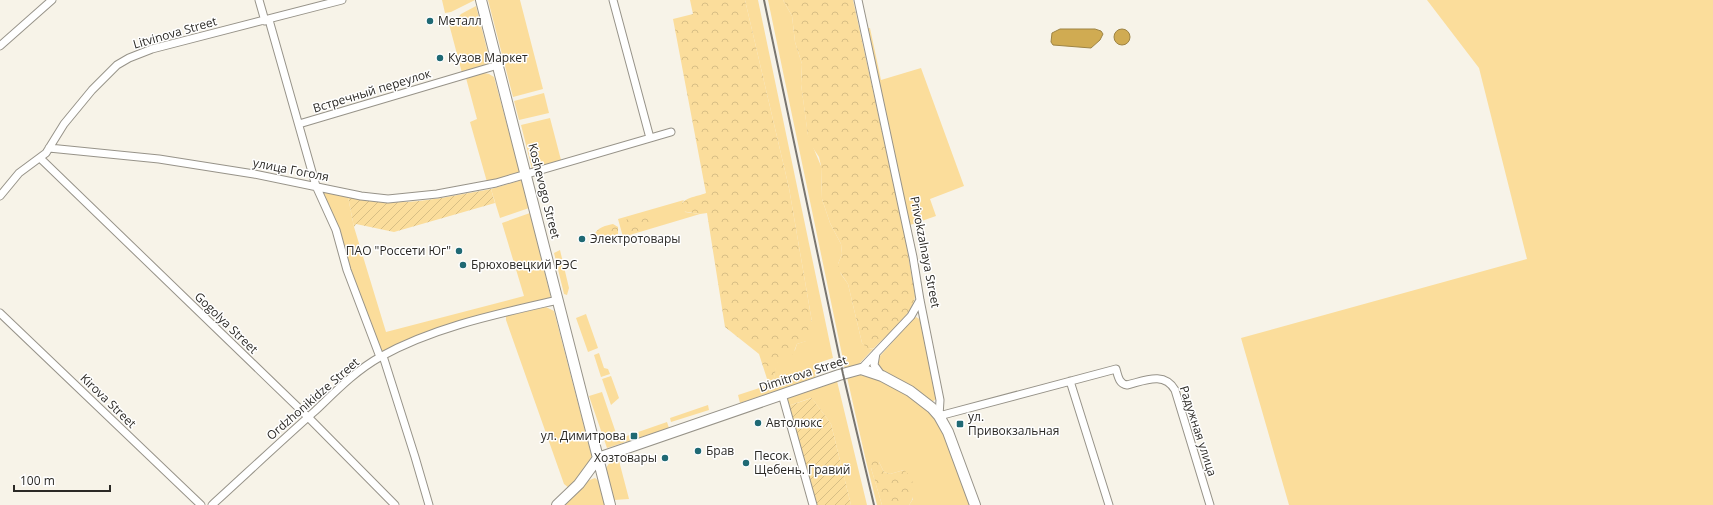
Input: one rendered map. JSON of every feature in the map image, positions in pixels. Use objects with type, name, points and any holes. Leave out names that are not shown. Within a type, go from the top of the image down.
[{"type":"main road","name":"Koshevogo Street","points":[[481,0],[610,505]]},
{"type":"main road","name":"Dimitrova Street","points":[[598,458],[782,394],[861,369],[882,376],[919,397],[938,416]]},
{"type":"main road","points":[[938,416],[953,443],[975,505]]},
{"type":"main road","points":[[557,505],[579,484],[598,458]]},
{"type":"street","points":[[0,46],[52,0]]},
{"type":"street","points":[[259,0],[267,20],[316,186],[336,230],[347,270],[381,357],[416,457],[429,505]]},
{"type":"street","name":"Litvinova Street","points":[[0,196],[19,173],[40,158],[82,102],[121,62],[152,49],[342,0]]},
{"type":"street","points":[[613,0],[650,138]]},
{"type":"street","name":"Privokzalnaya Street","points":[[858,0],[908,228],[920,300],[940,400],[938,416]]},
{"type":"street","name":"Встречный переулок","points":[[298,124],[498,65]]},
{"type":"street","name":"улица Гоголя","points":[[49,148],[159,159],[254,174],[361,196],[388,199],[462,190],[526,174],[671,132]]},
{"type":"street","name":"Gogolya Street","points":[[40,158],[308,417],[395,505]]},
{"type":"street","name":"Ordzhonikidze Street","points":[[212,505],[349,380],[381,357],[424,337],[448,328],[503,312],[558,300]]},
{"type":"street","points":[[861,369],[911,316],[920,300]]},
{"type":"street","name":"Kirova Street","points":[[0,313],[201,505]]},
{"type":"street","points":[[876,353],[874,365],[882,376]]},
{"type":"street","name":"Радужная улица","points":[[1070,381],[1116,369],[1120,382],[1124,385],[1160,378],[1165,379],[1173,386],[1210,505]]},
{"type":"street","points":[[938,416],[1070,381],[1109,505]]},
{"type":"street","points":[[782,394],[813,505]]},
{"type":"green space","points":[[442,0],[475,0],[451,12],[445,13]]},
{"type":"green space","points":[[488,0],[520,0],[543,89],[513,97]]},
{"type":"green space","points":[[690,0],[745,0],[789,188],[812,322],[812,334],[810,340],[797,344],[793,354],[777,363],[774,378],[769,385],[759,354],[725,327],[707,213],[700,214],[681,211],[680,209],[683,202],[686,200],[706,193],[673,19],[693,14]]},
{"type":"green space","points":[[745,0],[758,0],[833,358],[818,363],[815,378],[740,403],[738,395],[769,385],[774,378],[776,363],[795,350],[797,344],[806,341],[812,322],[789,188]]},
{"type":"green space","points":[[768,0],[783,0],[792,16],[795,42],[802,64],[801,84],[808,135],[821,166],[822,199],[830,223],[841,244],[842,254],[838,264],[841,274],[848,284],[862,343],[870,349],[874,348],[858,365],[845,369]]},
{"type":"green space","points":[[783,0],[853,0],[905,236],[915,296],[910,310],[905,317],[874,348],[868,349],[862,343],[848,284],[838,269],[838,264],[842,254],[841,244],[830,223],[822,199],[821,166],[819,157],[809,142],[808,136],[801,84],[802,64],[795,42],[792,16]]},
{"type":"green space","points":[[1427,0],[1713,0],[1713,505],[1289,505],[1241,338],[1527,259],[1479,68]]},
{"type":"green space","points":[[476,6],[490,61],[488,65],[462,73],[449,24],[456,20],[461,14]]},
{"type":"green space","points":[[867,28],[870,28],[881,80],[921,68],[964,186],[930,199],[936,216],[910,225]]},
{"type":"green space","points":[[484,73],[494,77],[520,173],[487,182],[470,122],[477,119],[466,78]]},
{"type":"green space","points":[[544,93],[549,113],[519,120],[514,101]]},
{"type":"green space","points":[[550,118],[561,160],[532,169],[521,125]]},
{"type":"green space","points":[[522,180],[529,208],[500,218],[491,189]]},
{"type":"green space","points":[[491,189],[495,203],[394,232],[356,224],[354,227],[348,197],[380,202],[411,202]]},
{"type":"green space","points":[[323,191],[348,197],[354,227],[386,332],[524,296],[502,223],[530,213],[551,298],[384,352],[381,351],[321,194]]},
{"type":"green space","points":[[684,200],[682,203],[685,212],[700,214],[623,237],[618,219]]},
{"type":"green space","points":[[645,214],[655,215],[658,220],[643,229],[634,232],[626,232],[623,225],[627,219]]},
{"type":"green space","points":[[613,224],[618,227],[618,234],[599,241],[595,234],[596,231],[602,227]]},
{"type":"green space","points":[[560,250],[569,288],[567,295],[564,294],[554,253]]},
{"type":"green space","points":[[546,307],[554,311],[592,457],[590,465],[569,488],[564,484],[506,320],[506,316]]},
{"type":"green space","points":[[586,314],[598,348],[588,352],[576,318]]},
{"type":"green space","points":[[916,317],[921,320],[936,399],[932,402],[882,371],[878,364],[880,356]]},
{"type":"green space","points":[[599,353],[604,368],[608,369],[610,374],[601,377],[594,355]]},
{"type":"green space","points":[[860,375],[877,379],[898,389],[923,405],[939,423],[971,505],[909,505],[913,499],[904,470],[890,474],[884,472],[879,462],[871,468],[882,505],[877,505],[847,377]]},
{"type":"green space","points":[[611,376],[619,398],[611,405],[602,379]]},
{"type":"green space","points":[[837,381],[867,505],[851,505],[831,424],[814,401],[811,398],[788,406],[786,399]]},
{"type":"green space","points":[[602,392],[618,439],[667,422],[669,428],[607,448],[589,396]]},
{"type":"green space","points":[[812,398],[831,424],[851,505],[816,505],[788,406]]},
{"type":"green space","points":[[708,405],[709,410],[671,422],[670,418]]},
{"type":"green space","points":[[618,457],[629,499],[614,500],[606,468],[612,459]]},
{"type":"green space","points":[[875,460],[879,462],[884,472],[890,474],[904,470],[908,473],[914,487],[912,501],[909,505],[882,505],[871,468],[871,463]]},
{"type":"green space","points":[[595,478],[600,482],[606,505],[566,505],[565,502],[587,481]]},
{"type":"shaded area","points":[[1060,29],[1095,29],[1101,31],[1103,34],[1100,40],[1091,48],[1053,45],[1051,42],[1052,33]]},
{"type":"shaded area","points":[[1122,29],[1128,31],[1130,37],[1128,43],[1122,45],[1116,43],[1114,37],[1116,31]]},
{"type":"railway","points":[[764,0],[843,374],[874,505]]},
{"type":"place","name":"Металл","points":[[430,21]]},
{"type":"place","name":"Кузов Маркет","points":[[440,58]]},
{"type":"place","name":"Электротовары","points":[[582,239]]},
{"type":"place","name":"ПАО \"Россети Юг\"","points":[[459,251]]},
{"type":"place","name":"Брюховецкий РЭС","points":[[463,265]]},
{"type":"place","name":"Автолюкс","points":[[758,423]]},
{"type":"place","name":"ул. Привокзальная","points":[[960,424]]},
{"type":"place","name":"ул. Димитрова","points":[[634,436]]},
{"type":"place","name":"Брав","points":[[698,451]]},
{"type":"place","name":"Хозтовары","points":[[665,458]]},
{"type":"place","name":"Песок. Щебень. Гравий","points":[[746,463]]}]
